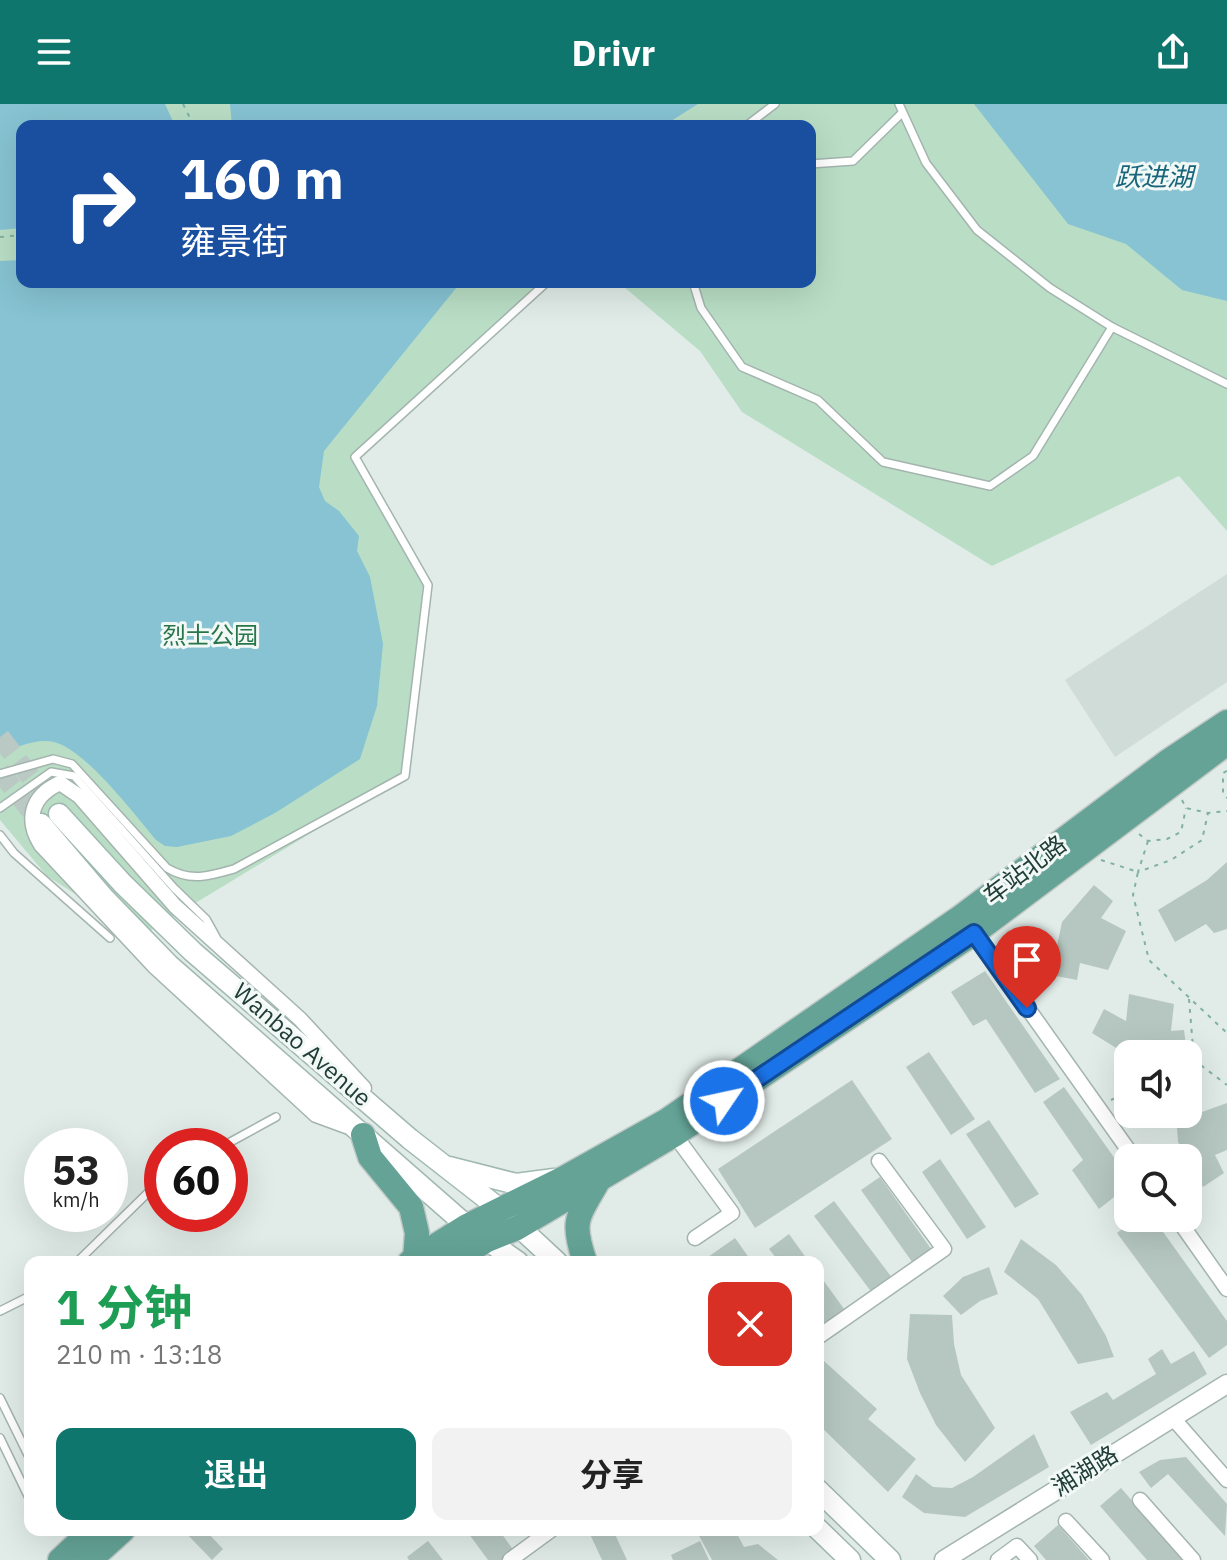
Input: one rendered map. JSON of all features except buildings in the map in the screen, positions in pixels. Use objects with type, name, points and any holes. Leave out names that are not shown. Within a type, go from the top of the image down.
[{"type":"main road","name":"车站北路","points":[[968,925],[1167,762],[1227,722]]},
{"type":"main road","name":"车站北路","points":[[422,1256],[598,1180],[968,925],[1081,853],[1227,743]]},
{"type":"main road","name":"Wanbao Avenue","points":[[510,1256],[477,1233],[169,965],[104,898],[50,819],[193,952],[550,1256]]},
{"type":"main road","name":"车站北路","points":[[509,1219],[566,1177],[670,1128]]},
{"type":"main road","points":[[360,1133],[370,1157],[411,1207],[417,1233],[413,1256]]},
{"type":"main road","points":[[444,1166],[516,1184],[566,1177]]},
{"type":"main road","points":[[583,1256],[578,1240],[577,1217],[598,1180]]},
{"type":"main road","name":"车站北路","points":[[456,1256],[477,1233]]},
{"type":"main road","points":[[824,1496],[890,1560]]},
{"type":"main road","points":[[824,1535],[850,1560]]},
{"type":"main road","points":[[60,1560],[86,1536]]},
{"type":"main road","points":[[90,1560],[116,1536]]},
{"type":"street","points":[[360,1133],[316,1115],[154,966],[41,845],[33,831],[31,816],[38,801],[60,783],[79,796],[175,906],[300,1019],[410,1139]]},
{"type":"street","points":[[968,925],[1124,1144]]},
{"type":"street","points":[[670,1128],[732,1213],[695,1238]]},
{"type":"street","points":[[824,1333],[944,1249],[879,1161]]},
{"type":"street","points":[[1187,1232],[1227,1289]]},
{"type":"street","name":"湘湖路","points":[[944,1560],[1227,1384]]},
{"type":"street","points":[[1172,1417],[1227,1480]]},
{"type":"street","points":[[1140,1500],[1193,1560]]},
{"type":"street","points":[[1066,1521],[1102,1560]]},
{"type":"street","points":[[510,1560],[543,1536]]},
{"type":"street","points":[[998,1560],[1017,1546],[1030,1560]]},
{"type":"lane","points":[[754,120],[775,104]]},
{"type":"lane","points":[[816,164],[853,161],[901,108],[926,163],[977,230],[1050,288],[1112,327],[1227,384]]},
{"type":"lane","points":[[0,774],[53,759],[72,764],[167,868],[192,877],[211,876],[234,869],[405,776],[428,585],[355,457],[540,288]]},
{"type":"lane","points":[[695,288],[701,308],[742,367],[818,400],[883,462],[990,486],[1033,456],[1112,327]]},
{"type":"lane","points":[[0,808],[51,772],[74,776],[206,919],[222,949]]},
{"type":"lane","points":[[0,835],[14,853],[110,938]]},
{"type":"lane","points":[[248,1132],[276,1117]]},
{"type":"lane","points":[[83,1256],[144,1197]]},
{"type":"lane","points":[[0,1311],[24,1299]]},
{"type":"lane","points":[[0,1398],[24,1447]]},
{"type":"lane","points":[[0,1438],[24,1488]]},
{"type":"path","points":[[1227,771],[1223,773],[1223,794],[1227,798]]},
{"type":"path","points":[[1124,821],[1148,841],[1167,839],[1181,832],[1186,808],[1173,783]]},
{"type":"path","points":[[1186,808],[1208,813],[1226,812]]},
{"type":"path","points":[[1081,853],[1138,872],[1171,860],[1202,840],[1208,813]]},
{"type":"path","points":[[1148,841],[1133,895],[1149,960],[1227,1033]]},
{"type":"path","points":[[1189,997],[1192,1040]]},
{"type":"path","points":[[1202,1066],[1227,1085]]},
{"type":"path","points":[[1098,1106],[1114,1099]]},
{"type":"shaded area","points":[[1227,574],[1227,682],[1115,757],[1065,680]]},
{"type":"green space","name":"烈士公园","points":[[0,104],[1227,104],[1227,531],[1179,476],[992,566],[742,412],[700,351],[625,288],[816,288],[816,120],[16,120],[16,288],[540,288],[355,457],[428,585],[405,776],[141,936],[47,876],[0,820]]},
{"type":"water","points":[[0,104],[165,104],[172,120],[16,120],[16,229],[0,230]]},
{"type":"water","points":[[230,104],[698,104],[673,120],[231,120]]},
{"type":"water","name":"跃进湖","points":[[974,104],[1227,104],[1227,301],[1182,290],[1126,244],[1068,224]]},
{"type":"water","points":[[16,260],[16,288],[456,288],[324,451],[319,487],[325,501],[339,511],[359,536],[357,551],[370,577],[383,644],[377,706],[360,759],[275,813],[231,836],[177,847],[165,846],[156,840],[94,769],[66,747],[40,741],[0,752],[0,261]]},
{"type":"tunnel","points":[[0,737],[59,814]]},
{"type":"tunnel","points":[[0,771],[41,824]]},
{"type":"route","points":[[724,1101],[974,933],[1027,1008]]}]
